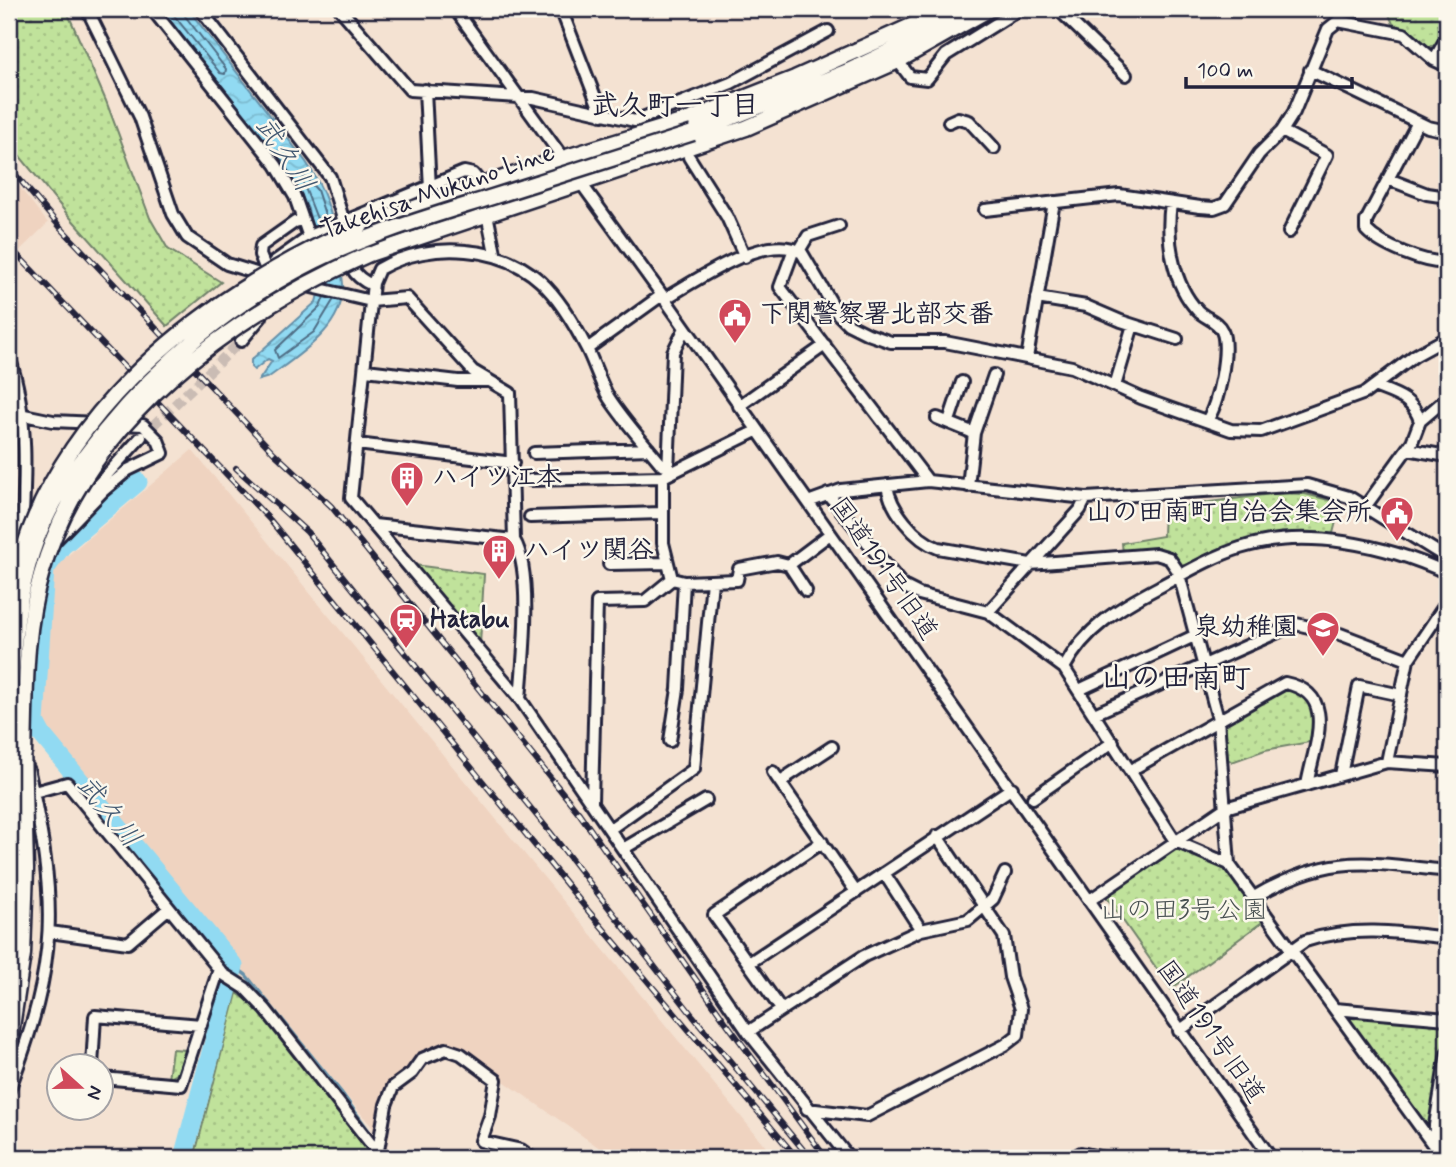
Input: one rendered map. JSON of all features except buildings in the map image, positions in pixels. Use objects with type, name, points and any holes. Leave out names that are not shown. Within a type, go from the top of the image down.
[{"type":"main road","name":"Takehisa Mukuno Line","points":[[848,71],[950,9]]},
{"type":"main road","points":[[9,620],[15,574],[35,512],[73,449],[113,399],[186,329],[226,299],[282,265],[361,226],[563,158],[636,128],[688,120],[795,78],[950,9]]},
{"type":"main road","name":"Takehisa Mukuno Line","points":[[9,1047],[23,954],[15,757],[21,649],[36,565],[56,513],[94,444],[150,380],[181,351],[248,301],[314,261],[414,221],[693,133],[848,71],[976,9]]},
{"type":"main road","points":[[15,757],[38,585],[57,529],[95,466],[133,419],[205,350],[275,300],[369,254],[487,214],[582,186],[746,128],[898,61],[990,9]]},
{"type":"main road","points":[[9,710],[15,757]]},
{"type":"main road","name":"Takehisa Mukuno Line","points":[[9,972],[20,870]]},
{"type":"street","points":[[87,9],[141,117],[173,214],[187,237],[227,264],[269,278],[371,301],[407,298],[473,372],[506,390],[512,398],[514,540],[520,549],[525,575],[520,699]]},
{"type":"street","points":[[152,9],[276,165],[295,197],[310,236]]},
{"type":"street","points":[[200,9],[330,177],[342,222],[349,267],[356,276],[372,285]]},
{"type":"street","points":[[340,9],[410,90],[517,96],[602,115],[636,128],[731,83],[828,31]]},
{"type":"street","name":"国道191号旧道","points":[[455,9],[1012,788],[1179,1031],[1271,1158]]},
{"type":"street","points":[[561,9],[602,115]]},
{"type":"street","points":[[898,61],[910,77],[927,79],[946,55],[1020,9]]},
{"type":"street","points":[[1064,10],[1126,75]]},
{"type":"street","points":[[985,210],[1119,195],[1214,208],[1225,204],[1259,155],[1282,131],[1294,112],[1328,29],[1345,20],[1404,34],[1434,61],[1447,66]]},
{"type":"street","points":[[1434,61],[1447,37]]},
{"type":"street","points":[[1310,70],[1418,122],[1447,131]]},
{"type":"street","points":[[425,90],[430,189]]},
{"type":"street","points":[[949,122],[958,118],[969,121],[994,148]]},
{"type":"street","points":[[1418,122],[1366,220],[1366,230],[1426,261],[1447,262]]},
{"type":"street","points":[[636,128],[646,164]]},
{"type":"street","points":[[1282,131],[1327,155],[1289,232]]},
{"type":"street","points":[[689,157],[727,217],[745,257]]},
{"type":"street","points":[[241,341],[261,317],[269,278],[279,256],[310,236],[430,189],[464,172],[473,174],[489,193],[515,206]]},
{"type":"street","points":[[1388,179],[1427,194],[1447,197]]},
{"type":"street","points":[[1027,358],[1054,202]]},
{"type":"street","points":[[1171,203],[1168,226],[1177,273],[1197,310],[1217,324],[1224,340],[1217,399],[1207,421]]},
{"type":"street","points":[[487,214],[495,253]]},
{"type":"street","points":[[269,278],[260,255],[261,246],[302,220]]},
{"type":"street","points":[[839,226],[808,236],[796,250],[780,286],[928,481]]},
{"type":"street","points":[[587,349],[663,297],[745,257],[776,246],[796,250],[838,314],[858,330],[891,342],[936,341],[1072,367],[1231,430],[1261,431],[1365,393],[1414,356],[1447,338]]},
{"type":"street","points":[[666,473],[609,397],[587,349],[548,288],[521,264],[495,253],[456,250],[407,257],[379,269],[372,285],[366,370],[351,498],[520,699],[748,1032],[807,1109],[849,1158]]},
{"type":"street","points":[[1037,298],[1086,306],[1177,339]]},
{"type":"street","points":[[1115,386],[1133,325]]},
{"type":"street","points":[[672,579],[666,563],[661,513],[673,352],[684,330]]},
{"type":"street","points":[[738,406],[825,345]]},
{"type":"street","points":[[9,356],[24,415],[26,462],[14,576],[17,678],[20,718],[48,870],[50,932],[40,999],[9,1090]]},
{"type":"street","points":[[366,370],[458,381],[488,381]]},
{"type":"street","points":[[968,486],[974,433],[994,375]]},
{"type":"street","points":[[949,421],[962,382]]},
{"type":"street","points":[[1374,386],[1403,397],[1415,408],[1420,421]]},
{"type":"street","points":[[1365,507],[1407,449],[1420,421],[1447,398]]},
{"type":"street","points":[[14,576],[111,484],[128,470],[163,453],[158,440],[143,425],[53,421],[24,415]]},
{"type":"street","points":[[937,418],[974,433]]},
{"type":"street","points":[[530,480],[666,473],[756,431]]},
{"type":"street","points":[[14,576],[141,437]]},
{"type":"street","points":[[358,444],[513,463]]},
{"type":"street","points":[[534,453],[649,449]]},
{"type":"street","points":[[1407,449],[1447,456]]},
{"type":"street","points":[[808,502],[828,494],[928,481],[1086,498],[1307,485],[1340,493],[1447,558]]},
{"type":"street","points":[[887,485],[889,499],[927,544],[1030,564],[1156,554],[1172,561],[1218,719],[1229,864]]},
{"type":"street","points":[[828,494],[903,586],[919,594],[988,612],[1064,668],[1175,842],[1229,864],[1335,1009],[1434,1152]]},
{"type":"street","points":[[988,612],[1080,510],[1086,498]]},
{"type":"street","points":[[530,517],[661,513]]},
{"type":"street","points":[[374,525],[514,540]]},
{"type":"street","points":[[789,565],[830,534]]},
{"type":"street","points":[[1064,668],[1079,643],[1111,614],[1178,577],[1240,548],[1299,539],[1378,550],[1447,573]]},
{"type":"street","points":[[672,579],[684,582],[737,580],[739,569],[777,562],[789,565],[806,591]]},
{"type":"street","points":[[609,564],[666,563]]},
{"type":"street","points":[[592,803],[597,602],[645,601],[672,579]]},
{"type":"street","points":[[610,829],[694,769],[712,581]]},
{"type":"street","points":[[670,741],[678,688],[684,582]]},
{"type":"street","points":[[1387,762],[1408,660],[1447,602]]},
{"type":"street","points":[[1094,714],[1296,624],[1340,634],[1408,660]]},
{"type":"street","points":[[1079,690],[1194,636]]},
{"type":"street","points":[[15,757],[17,678]]},
{"type":"street","points":[[1131,770],[1285,683],[1302,687],[1316,699],[1320,712],[1307,785]]},
{"type":"street","points":[[1341,775],[1359,686],[1401,695]]},
{"type":"street","points":[[1033,799],[1113,742]]},
{"type":"street","points":[[782,783],[788,776],[832,747]]},
{"type":"street","points":[[1090,900],[1225,808],[1387,762],[1447,766]]},
{"type":"street","points":[[773,772],[856,892]]},
{"type":"street","points":[[9,808],[34,792],[67,783],[221,972],[266,1010],[377,1156]]},
{"type":"street","points":[[748,963],[1012,788]]},
{"type":"street","points":[[623,849],[706,800]]},
{"type":"street","points":[[807,1109],[867,1116],[1005,1045],[1018,1035],[1021,1009],[1010,977],[1004,936],[937,836]]},
{"type":"street","points":[[781,1009],[714,915],[822,842]]},
{"type":"street","points":[[1254,897],[1290,878],[1331,865],[1362,863],[1447,871]]},
{"type":"street","points":[[884,873],[921,930]]},
{"type":"street","points":[[748,1032],[853,961],[921,930],[968,920],[993,899],[1005,873]]},
{"type":"street","points":[[50,932],[128,943],[169,908]]},
{"type":"street","points":[[1179,1031],[1291,949],[1326,934],[1353,931],[1447,938]]},
{"type":"street","points":[[116,1079],[181,1085],[221,972]]},
{"type":"street","points":[[1335,1009],[1447,1018]]},
{"type":"street","points":[[93,1052],[95,1016],[201,1025]]},
{"type":"street","points":[[377,1156],[383,1117],[393,1087],[412,1073],[422,1059],[446,1049],[461,1054],[496,1080],[490,1116],[481,1141],[521,1150],[532,1158]]},
{"type":"street","points":[[1434,1152],[1447,1053]]},
{"type":"street","points":[[1072,1158],[1081,1153],[1104,1158]]},
{"type":"shaded area","points":[[9,174],[48,223],[13,257],[9,252]]},
{"type":"shaded area","points":[[192,450],[766,1147],[753,1158],[614,1158],[498,1077],[445,1047],[403,1076],[377,1133],[45,729],[41,710],[53,568]]},
{"type":"green space","points":[[9,9],[66,9],[106,101],[150,218],[168,249],[221,282],[167,326],[68,215],[9,143]]},
{"type":"green space","points":[[1391,9],[1447,9],[1447,27],[1436,45],[1425,47],[1406,29],[1393,24],[1388,12]]},
{"type":"green space","points":[[1279,493],[1305,494],[1341,503],[1332,537],[1300,534],[1266,536],[1230,546],[1183,566],[1123,554],[1122,543],[1163,536],[1164,508]]},
{"type":"green space","points":[[414,565],[484,574],[480,645]]},
{"type":"green space","points":[[1284,687],[1303,696],[1312,707],[1310,742],[1265,750],[1232,762],[1228,759],[1225,721]]},
{"type":"green space","name":"山の田3号公園","points":[[1174,848],[1229,869],[1265,920],[1171,989],[1105,895]]},
{"type":"green space","points":[[237,993],[263,1011],[371,1150],[369,1158],[194,1158]]},
{"type":"green space","points":[[1351,1015],[1443,1024],[1446,1029],[1429,1123],[1424,1124],[1349,1021]]},
{"type":"green space","points":[[172,1049],[186,1050],[177,1074],[168,1079]]},
{"type":"water","points":[[160,9],[188,9],[306,162],[323,192],[330,213],[343,284],[337,314],[306,349],[269,377],[259,380],[272,361],[268,359],[254,370],[251,360],[316,302],[320,287],[319,260],[308,209],[290,173]]},
{"type":"waterway","name":"武久川","points":[[138,482],[62,546],[45,569],[35,722],[42,735],[234,966],[183,1158]]},
{"type":"waterway","points":[[234,966],[246,975],[341,1092],[369,1131]]},
{"type":"tunnel","points":[[142,436],[241,341]]},
{"type":"railway","points":[[9,167],[61,228],[274,453],[331,506],[579,813],[725,1021],[826,1158]]},
{"type":"railway","points":[[9,246],[270,520],[585,907],[797,1158]]},
{"type":"railway","points":[[236,468],[307,532],[550,832],[693,1016],[810,1158]]},
{"type":"place","name":"下関警察署北部交番","points":[[735,345]]},
{"type":"place","name":"ハイツ江本","points":[[407,508]]},
{"type":"place","name":"山の田南町自治会集会所","points":[[1397,543]]},
{"type":"place","name":"ハイツ関谷","points":[[499,581]]},
{"type":"place","name":"Hatabu","points":[[406,650]]},
{"type":"place","name":"泉幼稚園","points":[[1323,658]]},
{"type":"district","name":"武久町一丁目","points":[[675,106]]},
{"type":"district","name":"山の田南町","points":[[1176,678]]}]
